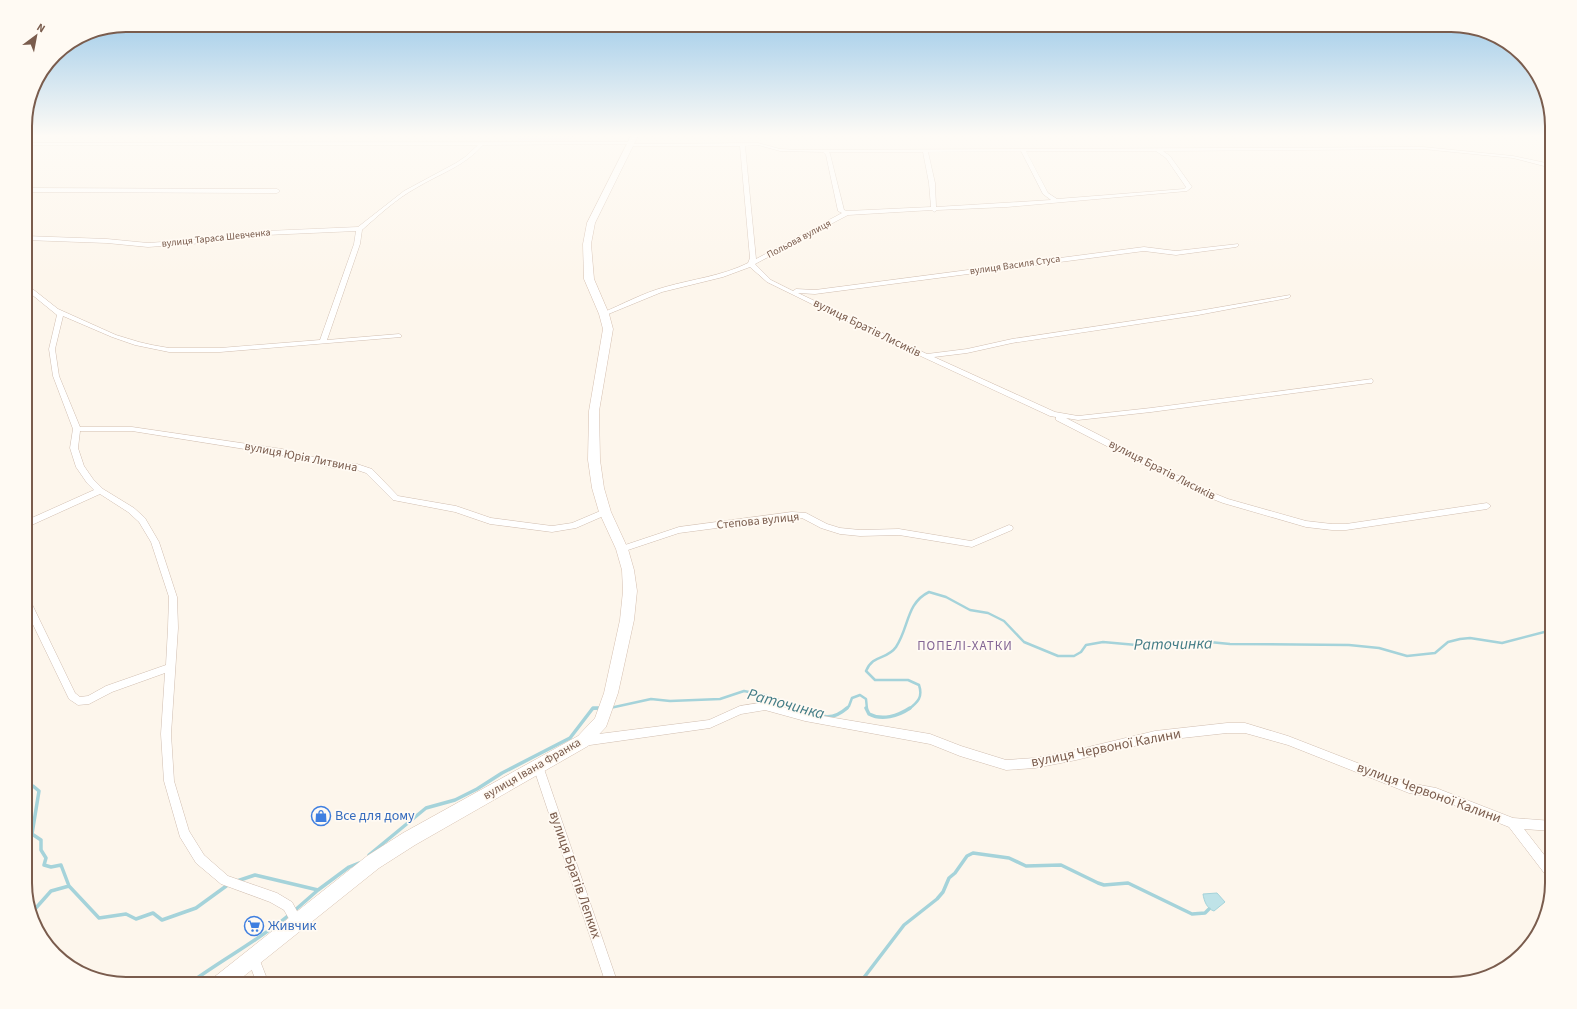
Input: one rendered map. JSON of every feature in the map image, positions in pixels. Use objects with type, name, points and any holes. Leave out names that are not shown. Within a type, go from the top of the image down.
[{"type":"main road","name":"вулиця Івана Франка","points":[[228,977],[253,956],[293,915],[409,839],[583,741],[596,728],[605,713],[611,693],[627,620],[629,598],[628,570],[622,549],[605,512],[598,488],[594,460],[594,418],[596,392],[608,328],[590,279],[587,244],[591,223],[611,183]]},
{"type":"street","points":[[323,341],[357,244],[359,229],[397,198],[421,183]]},
{"type":"street","points":[[604,314],[668,288],[729,274],[751,264],[753,258],[746,183]]},
{"type":"street","name":"Польова вулиця","points":[[835,183],[843,213]]},
{"type":"street","points":[[932,183],[934,210]]},
{"type":"street","points":[[1040,183],[1046,194],[1055,200]]},
{"type":"street","name":"Польова вулиця","points":[[751,264],[843,213],[934,210],[1185,190],[1189,187],[1186,183]]},
{"type":"street","points":[[32,190],[277,191]]},
{"type":"street","name":"вулиця Тараса Шевченка","points":[[32,238],[107,241],[148,245],[204,241],[245,234],[359,229]]},
{"type":"street","name":"вулиця Василя Стуса","points":[[793,291],[815,292],[1144,249],[1176,253],[1236,245]]},
{"type":"street","name":"вулиця Братів Лисиків","points":[[751,264],[769,281],[793,291],[873,332],[1053,414],[1203,492],[1226,501],[1306,524],[1346,527],[1488,506]]},
{"type":"street","points":[[32,293],[58,313],[136,344],[169,350],[220,350],[399,336]]},
{"type":"street","points":[[927,356],[966,351],[1012,341],[1198,313],[1288,296]]},
{"type":"street","points":[[58,313],[52,349],[56,376],[77,429],[74,448],[80,467],[90,481],[100,491],[131,510],[142,520],[155,542],[173,596],[173,628],[166,734],[169,781],[184,833],[200,859],[225,880],[242,888],[261,891],[293,915]]},
{"type":"street","name":"вулиця Братів Лисиків","points":[[1053,414],[1078,418],[1144,411],[1370,381]]},
{"type":"street","name":"вулиця Юрія Литвина","points":[[77,429],[132,429],[282,452],[334,465],[358,467],[369,471],[396,498],[456,509],[490,521],[552,529],[573,526],[605,512]]},
{"type":"street","points":[[32,522],[100,491]]},
{"type":"street","name":"Степова вулиця","points":[[622,549],[679,530],[792,515],[803,515],[824,526],[840,530],[860,533],[899,532],[972,544],[1009,528]]},
{"type":"street","points":[[32,613],[72,696],[78,701],[88,700],[109,689],[171,667]]},
{"type":"street","name":"вулиця Червоної Калини","points":[[583,741],[710,724],[740,710],[765,706],[805,717],[930,739],[960,751],[1006,764],[1035,763],[1155,736],[1227,728],[1245,728],[1288,741],[1409,788],[1436,793],[1513,823],[1545,825]]},
{"type":"street","name":"вулиця Братів Лепких","points":[[538,766],[610,977]]},
{"type":"street","points":[[1513,823],[1545,865]]},
{"type":"street","points":[[253,956],[260,977]]},
{"type":"water","points":[[1217,893],[1225,902],[1214,911],[1206,904],[1203,894]]},
{"type":"waterway","name":"Раточинка","points":[[909,709],[919,699],[919,685],[908,680],[875,680],[866,671],[872,662],[888,654],[896,647],[912,609],[916,603],[929,592],[946,597],[970,610],[988,613],[1004,621],[1024,642],[1058,656],[1074,656],[1081,652],[1086,645],[1103,642],[1159,647],[1199,641],[1230,644],[1349,645],[1379,648],[1407,656],[1435,653],[1448,642],[1460,639],[1470,638],[1502,643],[1545,632]]},
{"type":"waterway","name":"Раточинка","points":[[610,708],[651,699],[670,701],[720,699],[744,691],[764,695],[805,709]]},
{"type":"waterway","name":"Раточинка","points":[[847,708],[852,698],[860,695],[866,699],[867,709]]},
{"type":"waterway","name":"Раточинка","points":[[593,708],[601,708],[592,709],[593,708]]},
{"type":"waterway","name":"Раточинка","points":[[803,708],[825,717],[830,717],[841,713],[847,708]]},
{"type":"waterway","name":"Раточинка","points":[[866,708],[869,714],[879,717],[890,717],[910,708]]},
{"type":"waterway","name":"Раточинка","points":[[369,855],[426,808],[455,800],[477,789],[502,773],[570,738],[592,709]]},
{"type":"waterway","name":"Раточинка","points":[[32,786],[39,791],[32,834]]},
{"type":"waterway","name":"Раточинка","points":[[32,834],[41,840],[41,850],[46,858],[44,865],[51,867],[61,865],[69,886]]},
{"type":"waterway","points":[[864,977],[904,925],[937,899],[943,892],[949,878],[955,873],[967,856],[973,853],[1009,858],[1026,866],[1061,865],[1104,885],[1128,883],[1192,914],[1205,913],[1209,909]]},
{"type":"waterway","name":"Раточинка","points":[[318,890],[349,867],[359,863]]},
{"type":"waterway","name":"Раточинка","points":[[237,881],[255,875],[318,890]]},
{"type":"waterway","name":"Раточинка","points":[[69,886],[99,918],[126,914],[136,919],[153,913],[162,920],[196,908],[229,884]]},
{"type":"waterway","points":[[35,908],[51,891],[69,886]]},
{"type":"waterway","points":[[294,911],[318,890]]},
{"type":"waterway","points":[[199,977],[289,915]]},
{"type":"place","name":"Все для дому","points":[[321,816]]},
{"type":"place","name":"Живчик","points":[[254,926]]},
{"type":"district","name":"ПОПЕЛІ-ХАТКИ","points":[[965,646]]}]
